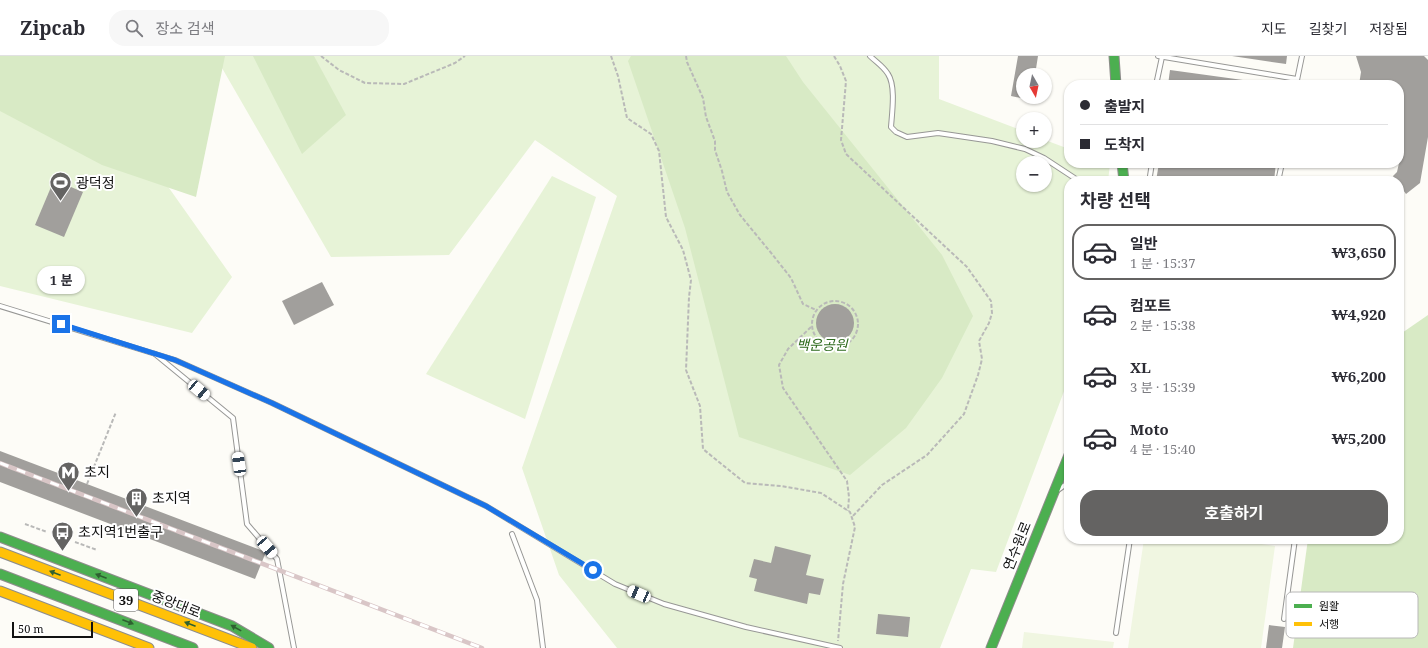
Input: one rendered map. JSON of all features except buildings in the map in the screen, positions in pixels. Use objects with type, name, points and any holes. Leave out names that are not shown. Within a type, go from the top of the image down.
[{"type":"main road","points":[[1114,56],[1116,80]]},
{"type":"main road","name":"연수원로","points":[[991,648],[1064,467]]},
{"type":"main road","points":[[0,537],[232,626],[269,648]]},
{"type":"main road","name":"중앙대로","points":[[0,552],[252,648]]},
{"type":"main road","name":"39","points":[[0,574],[193,648]]},
{"type":"main road","points":[[0,591],[150,648]]},
{"type":"lane","points":[[870,56],[881,65],[889,75],[893,108],[891,127],[896,132],[907,137],[938,133],[1025,149],[1044,158],[1071,176]]},
{"type":"lane","points":[[1157,80],[1160,56],[1297,79],[1302,56]]},
{"type":"lane","points":[[0,306],[153,352],[175,360],[272,403],[486,506],[615,584],[664,604],[746,627],[839,648]]},
{"type":"lane","points":[[153,352],[233,418],[247,524],[277,559],[294,648]]},
{"type":"lane","points":[[1053,494],[1064,486]]},
{"type":"lane","points":[[512,534],[537,600],[543,648]]},
{"type":"lane","points":[[1116,633],[1129,544]]},
{"type":"lane","points":[[1288,592],[1294,544]]},
{"type":"lane","points":[[1284,619],[1286,604]]},
{"type":"path","points":[[321,56],[339,70],[365,83],[404,84],[455,63],[465,56]]},
{"type":"path","points":[[611,56],[618,76],[627,118],[651,134],[659,151],[666,217],[682,250],[691,280],[686,370],[700,406],[703,449],[745,483],[781,486],[820,493],[848,511],[852,517],[855,527],[843,584],[839,648]]},
{"type":"path","points":[[686,56],[687,62],[703,98],[706,117],[715,141],[715,150],[727,192],[740,215],[791,278],[803,304],[816,310]]},
{"type":"path","points":[[834,56],[846,81],[841,140],[846,154],[967,267],[990,301],[992,313],[989,323],[979,341],[982,359],[978,376],[964,414],[927,455],[882,485],[852,517]]},
{"type":"path","points":[[830,301],[846,303],[852,308],[858,322],[854,337],[848,343],[833,347],[818,341],[811,327],[813,315],[816,310],[823,304],[830,301]]},
{"type":"path","points":[[811,327],[788,349],[779,365],[783,388],[847,481],[849,497],[848,511]]},
{"type":"path","points":[[87,484],[116,412]]},
{"type":"path","points":[[25,524],[47,532]]},
{"type":"path","points":[[75,542],[97,550]]},
{"type":"green space","name":"백운공원","points":[[0,56],[939,56],[939,99],[1016,128],[1016,148],[1052,148],[1052,143],[1064,147],[1064,168],[1110,168],[1109,176],[1064,176],[1064,391],[996,572],[971,569],[940,648],[617,648],[559,575],[522,468],[617,196],[535,140],[449,255],[331,257],[222,68],[128,130],[232,277],[192,333],[0,286]]},
{"type":"green space","points":[[0,56],[225,56],[196,197],[102,165],[0,111]]},
{"type":"green space","points":[[253,56],[314,56],[346,115],[302,154]]},
{"type":"green space","points":[[631,56],[786,56],[803,82],[942,255],[973,316],[942,378],[906,428],[850,475],[739,437],[685,228],[628,61]]},
{"type":"green space","points":[[552,176],[596,197],[525,419],[426,374]]},
{"type":"green space","points":[[1428,315],[1428,648],[1293,648],[1294,638],[1418,638],[1418,592],[1301,592],[1307,544],[1404,544],[1404,332]]},
{"type":"green space","points":[[1143,544],[1261,544],[1275,546],[1261,648],[1128,648]]},
{"type":"green space","points":[[1024,632],[1114,642],[1113,648],[1022,648]]},
{"type":"railway","points":[[0,463],[482,648]]},
{"type":"traffic: fast","points":[[1114,56],[1116,80]]},
{"type":"traffic: fast","points":[[1123,168],[1123,176]]},
{"type":"traffic: fast","points":[[991,648],[1064,467]]},
{"type":"traffic: fast","points":[[0,537],[232,626],[269,648]]},
{"type":"traffic: fast","points":[[0,574],[193,648]]},
{"type":"traffic: slow","points":[[0,552],[252,648]]},
{"type":"traffic: slow","points":[[0,591],[149,648]]},
{"type":"place","name":"광덕정","points":[[61,202]]},
{"type":"place","name":"초지","points":[[68,492]]},
{"type":"place","name":"초지역","points":[[136,518]]},
{"type":"place","name":"초지역1번출구","points":[[62,552]]},
{"type":"route","points":[[61,324],[175,360],[272,403],[486,506],[593,570]]}]
